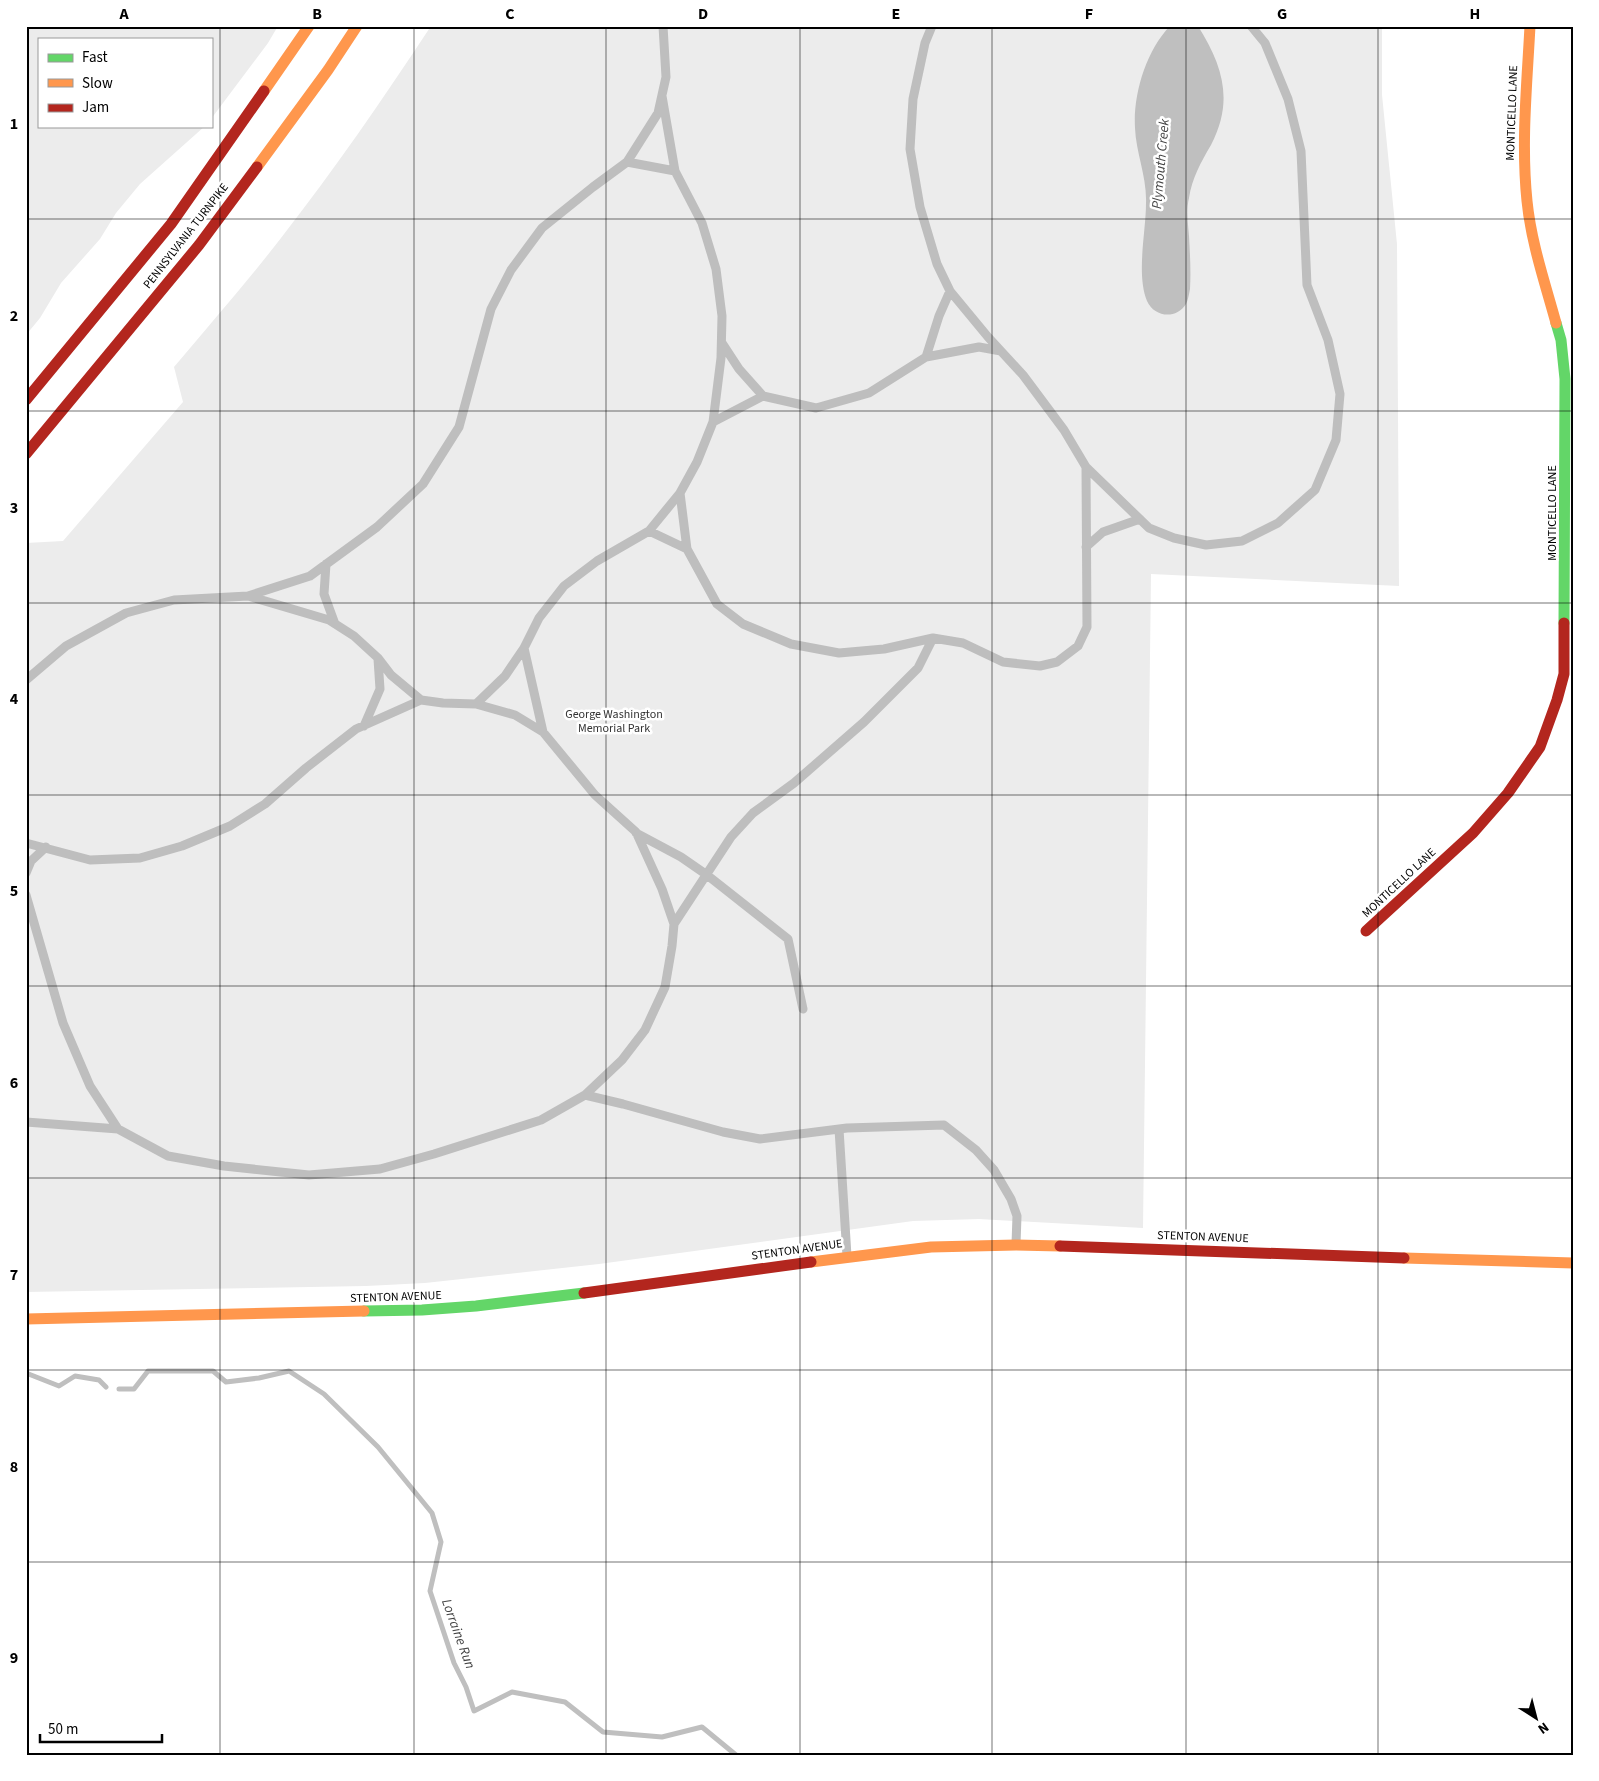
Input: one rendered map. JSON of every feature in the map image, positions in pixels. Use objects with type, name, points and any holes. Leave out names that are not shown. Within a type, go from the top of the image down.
[{"type":"main road","name":"PENNSYLVANIA TURNPIKE","points":[[26,400],[171,224],[309,26]]},
{"type":"main road","name":"PENNSYLVANIA TURNPIKE","points":[[26,454],[199,245],[328,70],[357,26]]},
{"type":"main road","name":"MONTICELLO LANE","points":[[1366,931],[1472,833],[1508,793],[1540,747],[1564,674],[1566,379],[1561,340],[1535,244],[1527,203],[1524,161],[1530,26]]},
{"type":"main road","name":"STENTON AVENUE","points":[[26,1319],[422,1310],[476,1306],[847,1257],[947,1246],[1016,1244],[1573,1263]]},
{"type":"lane","points":[[26,680],[66,646],[126,613],[174,600],[248,596],[310,576],[377,527],[422,484],[459,428],[491,308],[511,270],[542,228],[627,162],[658,113],[666,77],[663,26]]},
{"type":"lane","points":[[932,26],[925,43],[913,99],[910,150],[920,206],[937,264],[950,291],[1023,375],[1058,422],[1086,467],[1149,528],[1174,538],[1206,545],[1242,541],[1278,523],[1315,490],[1336,440],[1340,394],[1328,340],[1307,284],[1301,151],[1288,99],[1265,43],[1251,26]]},
{"type":"lane","points":[[476,704],[505,676],[524,648],[539,618],[564,586],[597,561],[649,531],[680,493],[697,462],[713,422],[722,343],[722,316],[716,269],[702,223],[675,171],[662,96]]},
{"type":"lane","points":[[627,162],[675,171]]},
{"type":"lane","points":[[926,357],[939,316],[950,291]]},
{"type":"lane","points":[[722,343],[739,370],[763,396],[816,408],[869,392],[926,357],[979,347],[1001,351]]},
{"type":"lane","points":[[713,422],[763,396]]},
{"type":"lane","points":[[680,493],[687,549],[717,604],[743,624],[791,644],[840,653],[884,649],[933,638],[963,643],[1003,662],[1040,666],[1057,662],[1078,646],[1087,627],[1086,467]]},
{"type":"lane","points":[[1086,547],[1103,532],[1140,519]]},
{"type":"lane","points":[[649,531],[687,549]]},
{"type":"lane","points":[[326,564],[324,594],[335,624]]},
{"type":"lane","points":[[248,596],[329,620],[354,636],[378,658],[391,675],[421,700],[476,704],[514,715],[542,732],[595,795],[636,832],[681,857],[707,875],[788,939],[804,1009]]},
{"type":"lane","points":[[674,924],[730,837],[753,813],[794,783],[864,722],[918,668],[933,638]]},
{"type":"lane","points":[[524,648],[542,732]]},
{"type":"lane","points":[[364,726],[380,689],[378,658]]},
{"type":"lane","points":[[26,843],[90,860],[140,858],[182,846],[230,826],[265,804],[306,768],[356,729],[421,700]]},
{"type":"lane","points":[[26,1122],[118,1129],[168,1156],[224,1166],[309,1175],[380,1169],[541,1120],[585,1096],[622,1060],[645,1030],[665,987],[674,924],[662,889],[636,832]]},
{"type":"lane","points":[[26,873],[32,861],[46,847]]},
{"type":"lane","points":[[26,895],[63,1023],[90,1086],[118,1129]]},
{"type":"lane","points":[[585,1096],[623,1104],[723,1132],[760,1139],[839,1129],[944,1125],[976,1150],[994,1170],[1003,1184],[1017,1216],[1016,1244]]},
{"type":"lane","points":[[839,1129],[847,1257]]},
{"type":"green space","points":[[26,26],[278,26],[268,43],[212,118],[212,38],[38,38],[38,128],[203,128],[140,184],[116,213],[100,239],[61,283],[40,318],[26,335]]},
{"type":"green space","name":"George Washington Memorial Park","points":[[431,26],[1382,26],[1382,95],[1397,244],[1399,586],[1151,574],[1143,1228],[979,1219],[913,1221],[599,1264],[425,1283],[366,1286],[26,1292],[26,543],[63,541],[183,402],[174,367],[255,271],[301,212],[358,134]]},
{"type":"water","name":"Plymouth Creek","points":[[1170,26],[1198,26],[1214,55],[1223,84],[1224,99],[1218,129],[1200,164],[1190,191],[1187,217],[1190,249],[1190,289],[1188,299],[1186,304],[1177,313],[1165,314],[1150,306],[1147,301],[1142,278],[1146,193],[1136,137],[1135,115],[1139,87],[1148,60]]},
{"type":"waterway","name":"Lorraine Run","points":[[119,1389],[134,1389],[148,1371],[213,1371],[226,1382],[259,1378],[289,1371],[324,1394],[378,1447],[432,1513],[441,1542],[430,1591],[454,1663],[466,1687],[474,1711],[512,1692],[565,1702],[603,1732],[662,1737],[702,1727],[736,1755]]},
{"type":"waterway","name":"Lorraine Run","points":[[26,1373],[59,1386],[75,1376],[99,1380],[106,1387]]},
{"type":"traffic: fast","points":[[1556,323],[1561,340],[1565,379],[1564,623]]},
{"type":"traffic: fast","points":[[364,1311],[422,1310],[476,1306],[584,1293]]},
{"type":"traffic: slow","points":[[264,91],[309,26]]},
{"type":"traffic: slow","points":[[257,167],[328,70],[357,26]]},
{"type":"traffic: slow","points":[[1530,26],[1526,92],[1525,179],[1535,247],[1556,323]]},
{"type":"traffic: slow","points":[[811,1262],[931,1247],[1060,1246]]},
{"type":"traffic: slow","points":[[1404,1258],[1573,1263]]},
{"type":"traffic: slow","points":[[26,1319],[364,1311]]},
{"type":"traffic: jam","points":[[26,400],[171,224],[264,91]]},
{"type":"traffic: jam","points":[[26,454],[199,245],[257,167]]},
{"type":"traffic: jam","points":[[1366,931],[1473,833],[1508,793],[1540,747],[1564,674],[1564,623]]},
{"type":"traffic: jam","points":[[1060,1246],[1404,1258]]},
{"type":"traffic: jam","points":[[584,1293],[811,1262]]}]
